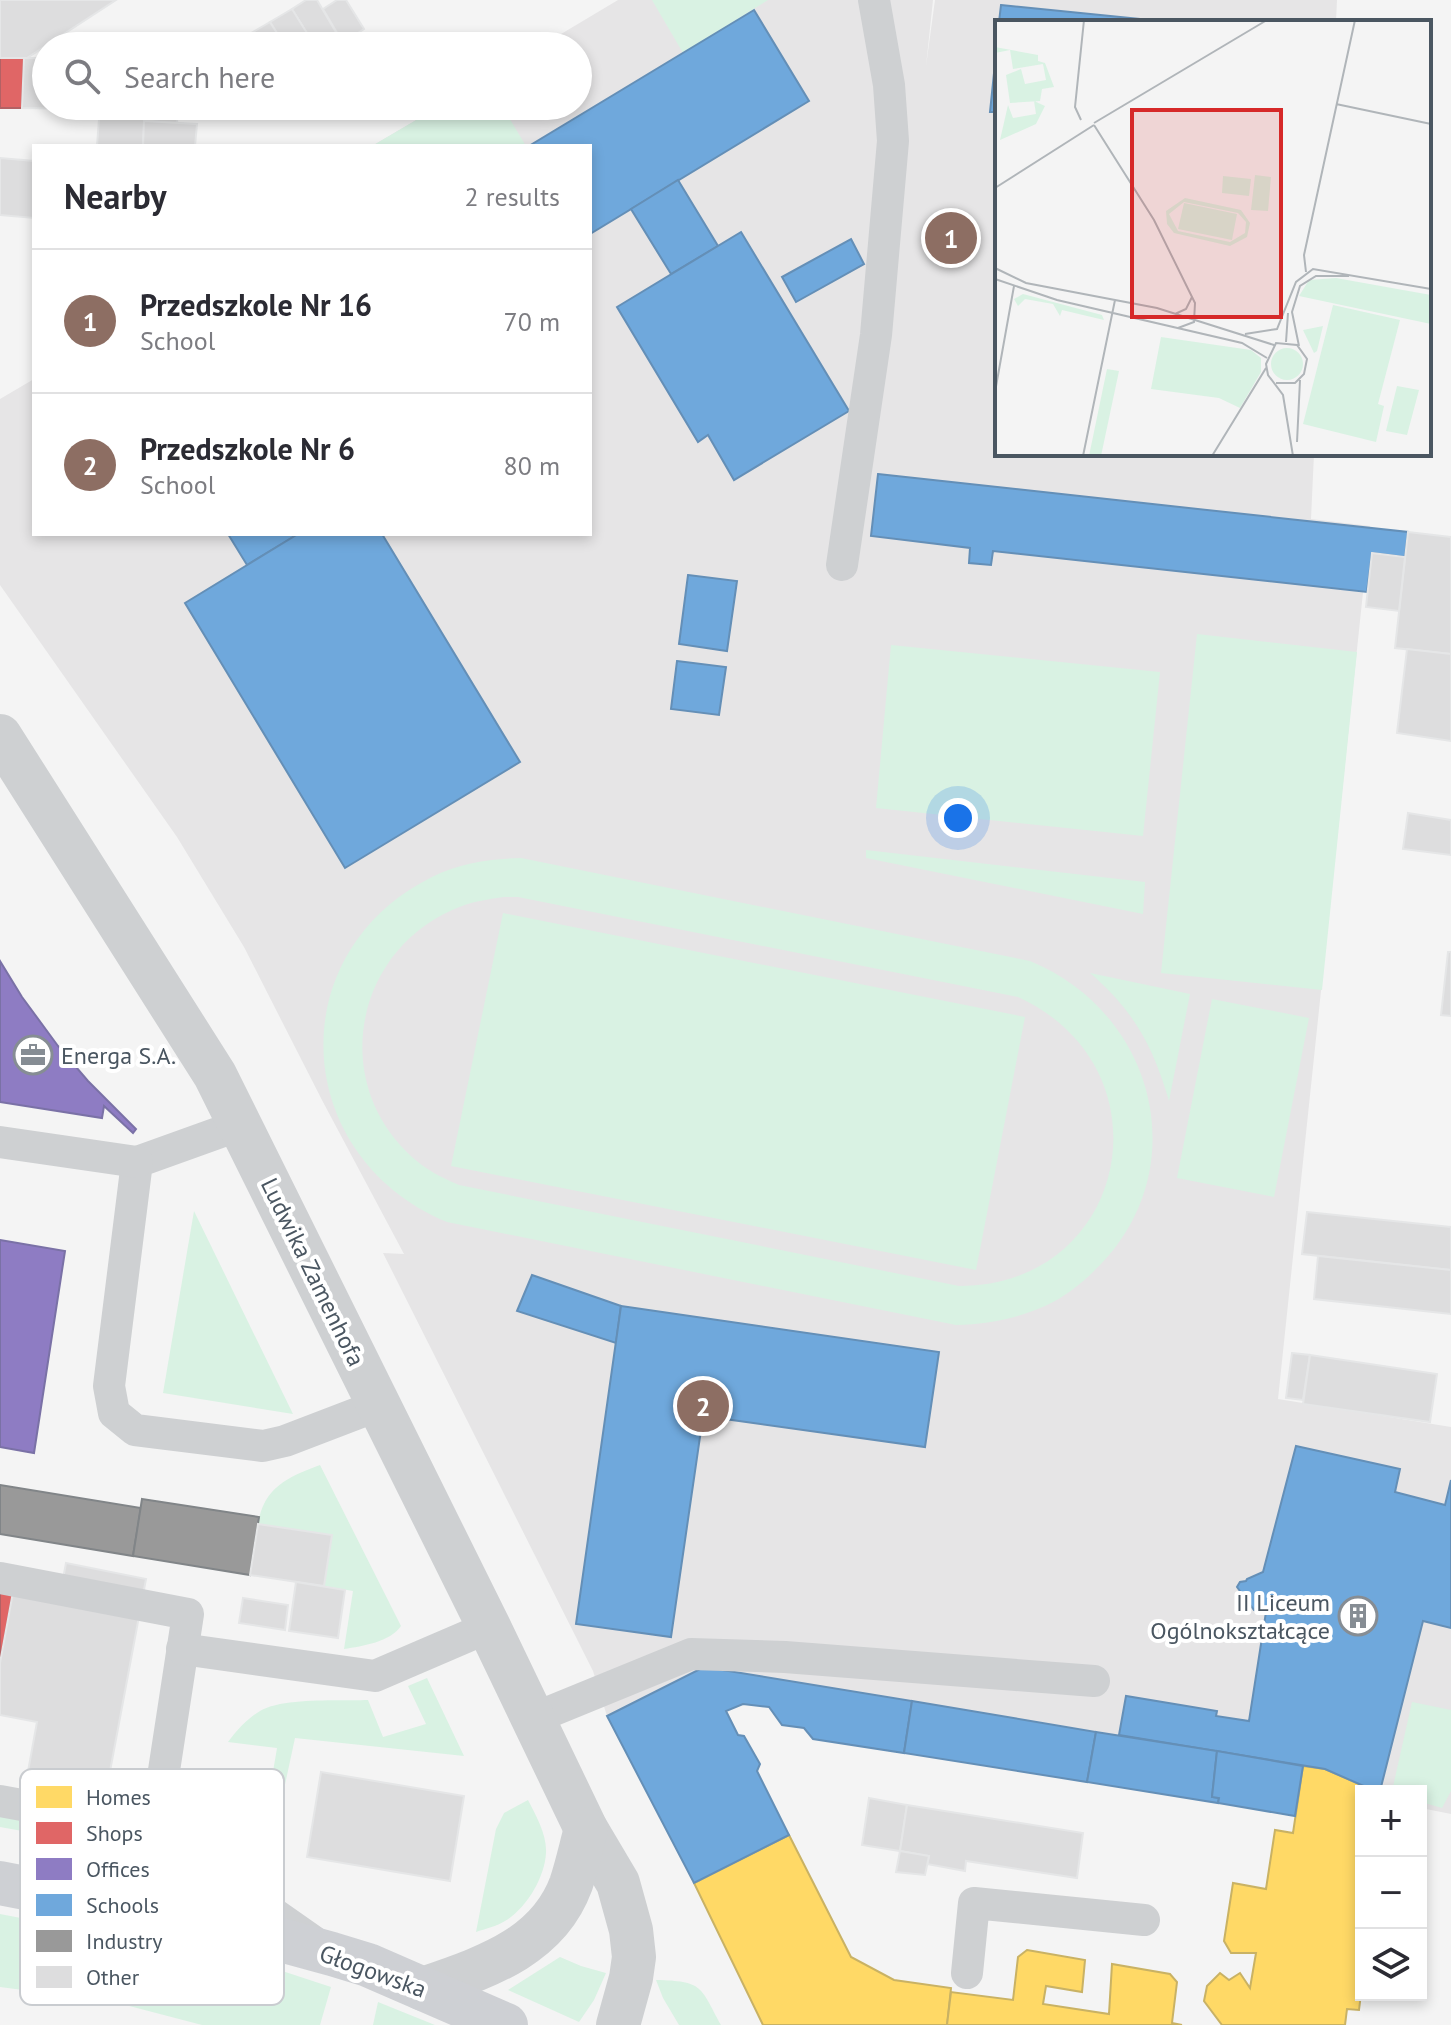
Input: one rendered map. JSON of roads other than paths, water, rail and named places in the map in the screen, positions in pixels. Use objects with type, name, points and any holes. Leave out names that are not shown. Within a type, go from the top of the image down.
[{"type":"main road","name":"Głogowska","points":[[0,1883],[20,1887]]},
{"type":"main road","name":"Głogowska","points":[[284,1941],[368,1965],[506,2025]]},
{"type":"street","name":"Ludwika Zamenhofa","points":[[0,736],[215,1075],[586,1829],[618,1883],[631,1930],[634,1957],[618,2025]]},
{"type":"street","points":[[423,1989],[480,1968],[525,1945],[553,1916],[570,1886],[586,1829]]},
{"type":"lane","points":[[842,565],[876,335],[893,141],[889,85],[874,0]]},
{"type":"lane","points":[[0,1142],[137,1162],[240,1125]]},
{"type":"lane","points":[[137,1162],[109,1386],[114,1413],[135,1430],[263,1446],[285,1441],[379,1405]]},
{"type":"lane","points":[[0,1578],[188,1614],[164,1769]]},
{"type":"lane","points":[[182,1649],[375,1676],[489,1627]]},
{"type":"lane","points":[[532,1719],[691,1654],[785,1657],[1094,1681]]},
{"type":"lane","points":[[0,1801],[20,1805]]},
{"type":"lane","points":[[967,1973],[974,1903],[1144,1920]]},
{"type":"lane","points":[[284,1920],[332,1954]]},
{"type":"place","name":"Przedszkole Nr 16","points":[[951,238]]},
{"type":"place","name":"Energa S.A.","points":[[33,1055]]},
{"type":"place","name":"Przedszkole Nr 6","points":[[703,1406]]},
{"type":"place","name":"II Liceum Ogólnokształcące","points":[[1358,1616]]}]
